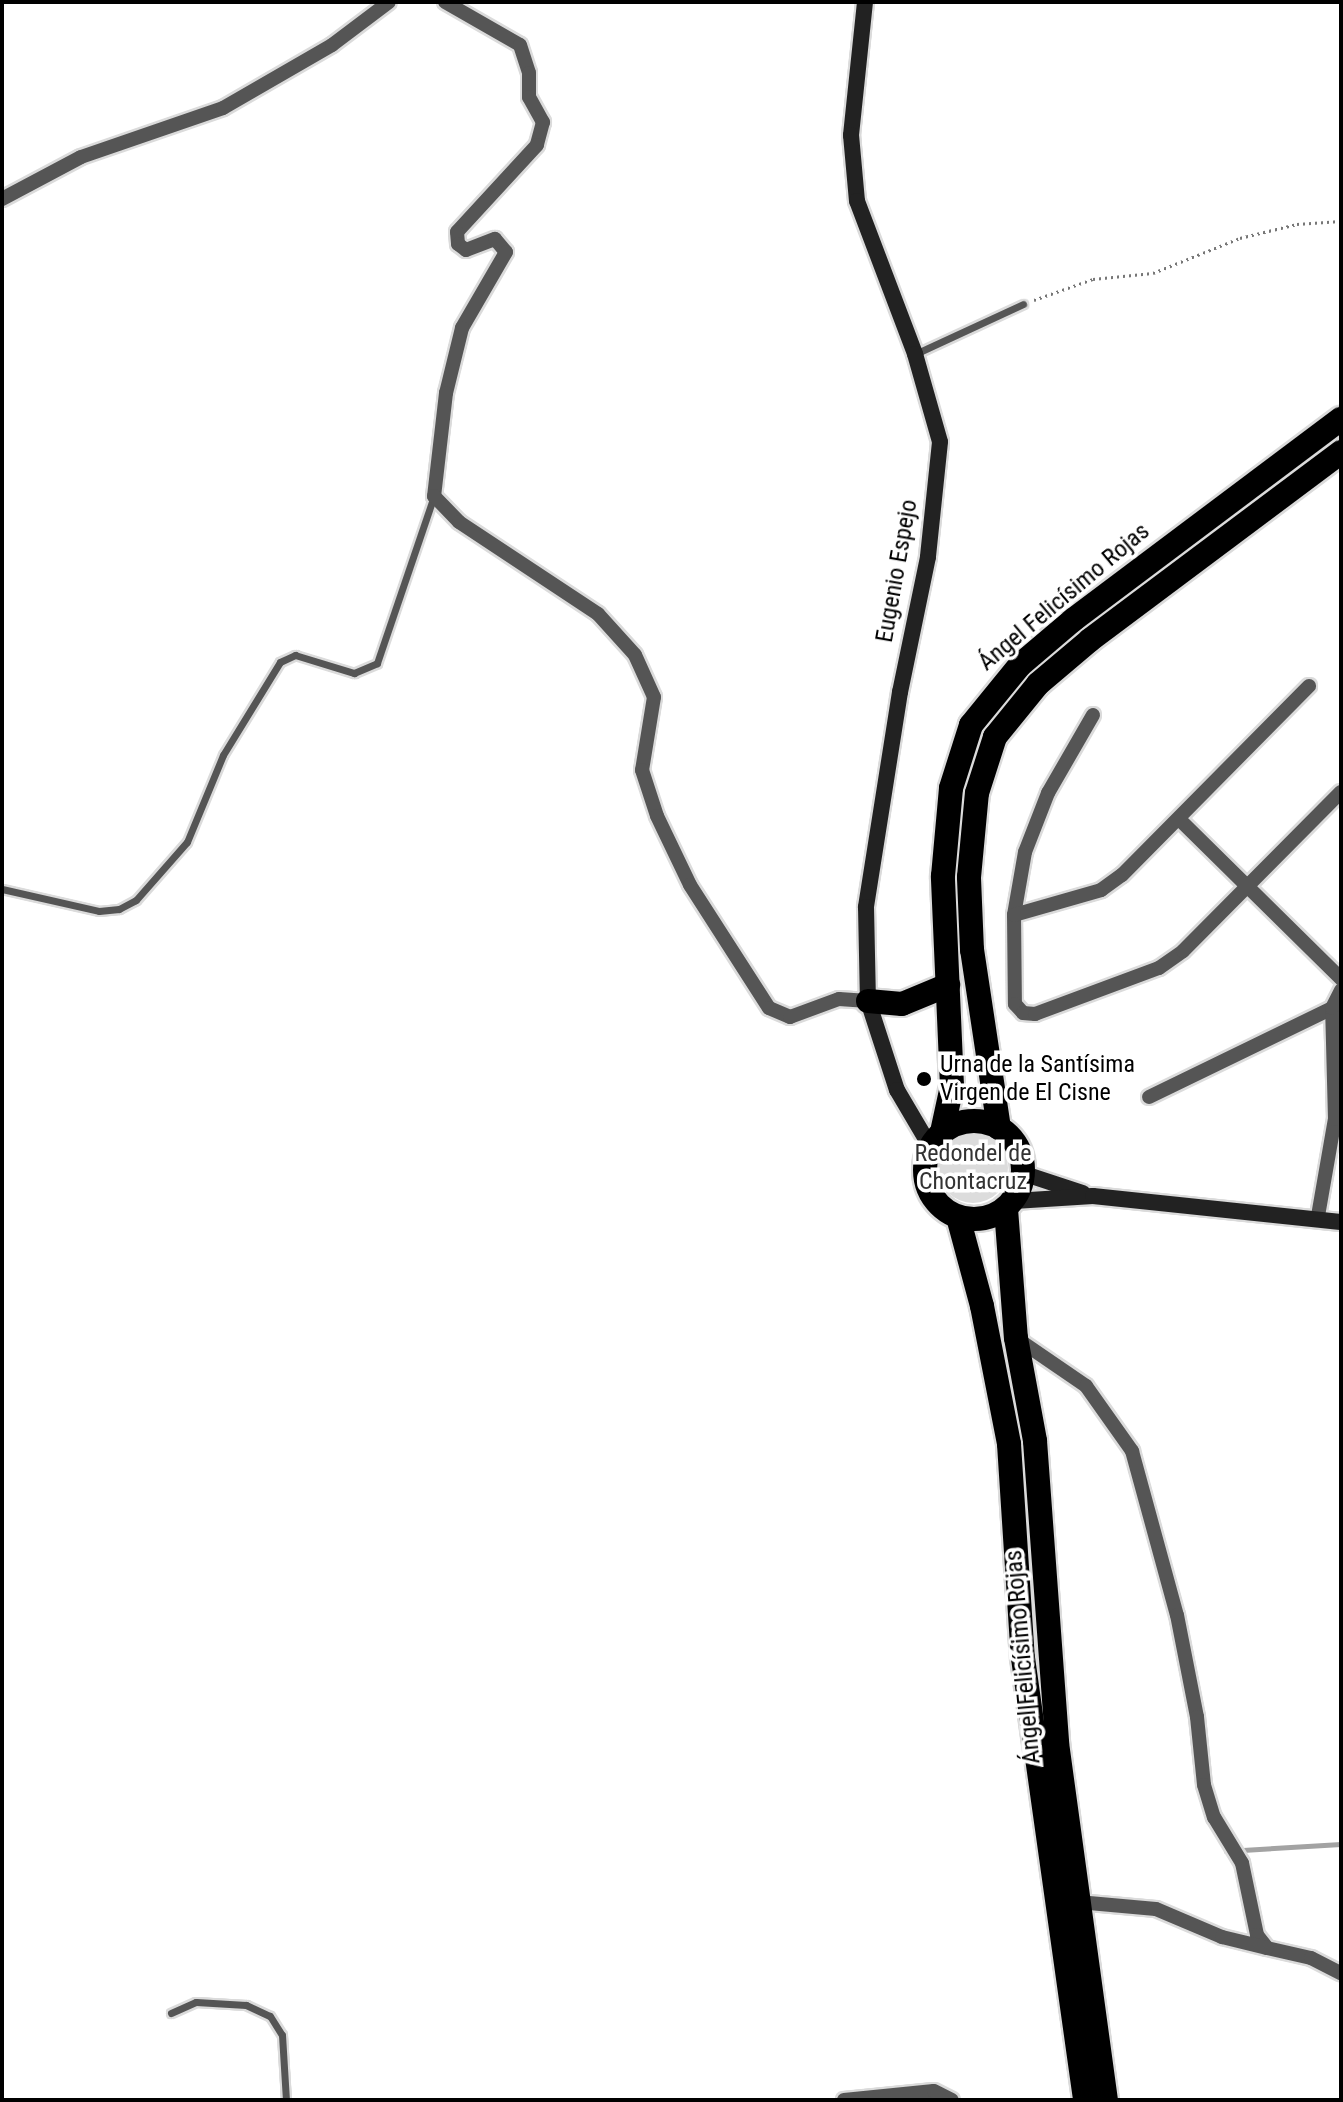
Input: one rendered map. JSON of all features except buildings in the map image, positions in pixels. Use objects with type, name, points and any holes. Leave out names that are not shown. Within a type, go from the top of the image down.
[{"type":"highway","name":"Ángel Felicísimo Rojas","points":[[936,1139],[952,1086],[943,876],[951,788],[971,725],[991,695],[1139,567],[1341,419]]},
{"type":"highway","name":"Ángel Felicísimo Rojas","points":[[999,1128],[972,950],[969,877],[977,793],[995,737],[1038,684],[1101,632],[1341,452]]},
{"type":"highway","points":[[868,1001],[902,1004],[948,985]]},
{"type":"highway","points":[[970,1121],[999,1128],[1018,1151],[1022,1173],[1010,1205],[978,1219],[958,1217],[942,1206],[927,1182],[936,1139],[970,1121]]},
{"type":"highway","name":"Ángel Felicísimo Rojas","points":[[1010,1205],[1016,1338],[1035,1441],[1045,1618],[1078,1902],[1106,2100]]},
{"type":"highway","name":"Ángel Felicísimo Rojas","points":[[958,1217],[982,1306],[1009,1444],[1020,1617],[1085,2100]]},
{"type":"highway","points":[[1020,1617],[1045,1618]]},
{"type":"main road","name":"Eugenio Espejo","points":[[865,2],[851,135],[857,201],[915,354],[940,442],[928,557],[900,692],[866,907],[868,1001],[897,1090],[936,1139]]},
{"type":"main road","points":[[1022,1173],[1093,1196]]},
{"type":"main road","points":[[1010,1205],[1093,1196],[1318,1216],[1341,1222]]},
{"type":"street","points":[[2,199],[81,157],[223,108],[332,45],[389,2]]},
{"type":"street","points":[[445,2],[520,45],[529,97],[543,122],[537,145],[457,232],[458,244],[466,250],[495,239],[506,252],[462,328],[446,393],[434,496],[470,530],[598,614],[617,631],[644,668],[654,697],[642,770],[652,805],[690,885],[769,1008],[790,1017],[839,999],[868,1001]]},
{"type":"street","points":[[1014,915],[1101,890],[1179,819],[1309,686]]},
{"type":"street","points":[[1093,715],[1036,821],[1014,915],[1015,1004],[1018,1011],[1035,1014],[1159,968],[1341,792]]},
{"type":"street","points":[[1179,819],[1341,979]]},
{"type":"street","points":[[1318,1216],[1338,1122],[1332,1008],[1341,990]]},
{"type":"street","points":[[1149,1097],[1332,1008]]},
{"type":"street","points":[[1016,1338],[1086,1386],[1132,1451],[1177,1615],[1197,1717],[1204,1785],[1214,1817],[1242,1863],[1251,1925],[1267,1948]]},
{"type":"street","points":[[1078,1902],[1156,1909],[1222,1937],[1311,1958],[1341,1973]]},
{"type":"street","points":[[844,2100],[934,2091],[952,2100]]},
{"type":"lane","points":[[915,354],[1023,304]]},
{"type":"lane","points":[[2,889],[99,911],[119,909],[136,900],[187,842],[223,755],[280,662],[295,655],[354,673],[377,663],[434,496]]},
{"type":"lane","points":[[171,2013],[196,2002],[246,2005],[270,2016],[282,2035],[286,2100]]},
{"type":"path","points":[[1023,304],[1093,279],[1153,273],[1240,238],[1297,224],[1341,221]]},
{"type":"green space","name":"Redondel de Chontacruz","points":[[980,1133],[1002,1148],[1008,1168],[1006,1182],[998,1193],[987,1201],[966,1203],[948,1193],[940,1182],[938,1161],[948,1143],[959,1135]]},
{"type":"waterway","points":[[1226,1851],[1341,1844]]},
{"type":"place","name":"Urna de la Santísima Virgen de El Cisne","points":[[924,1079]]}]
